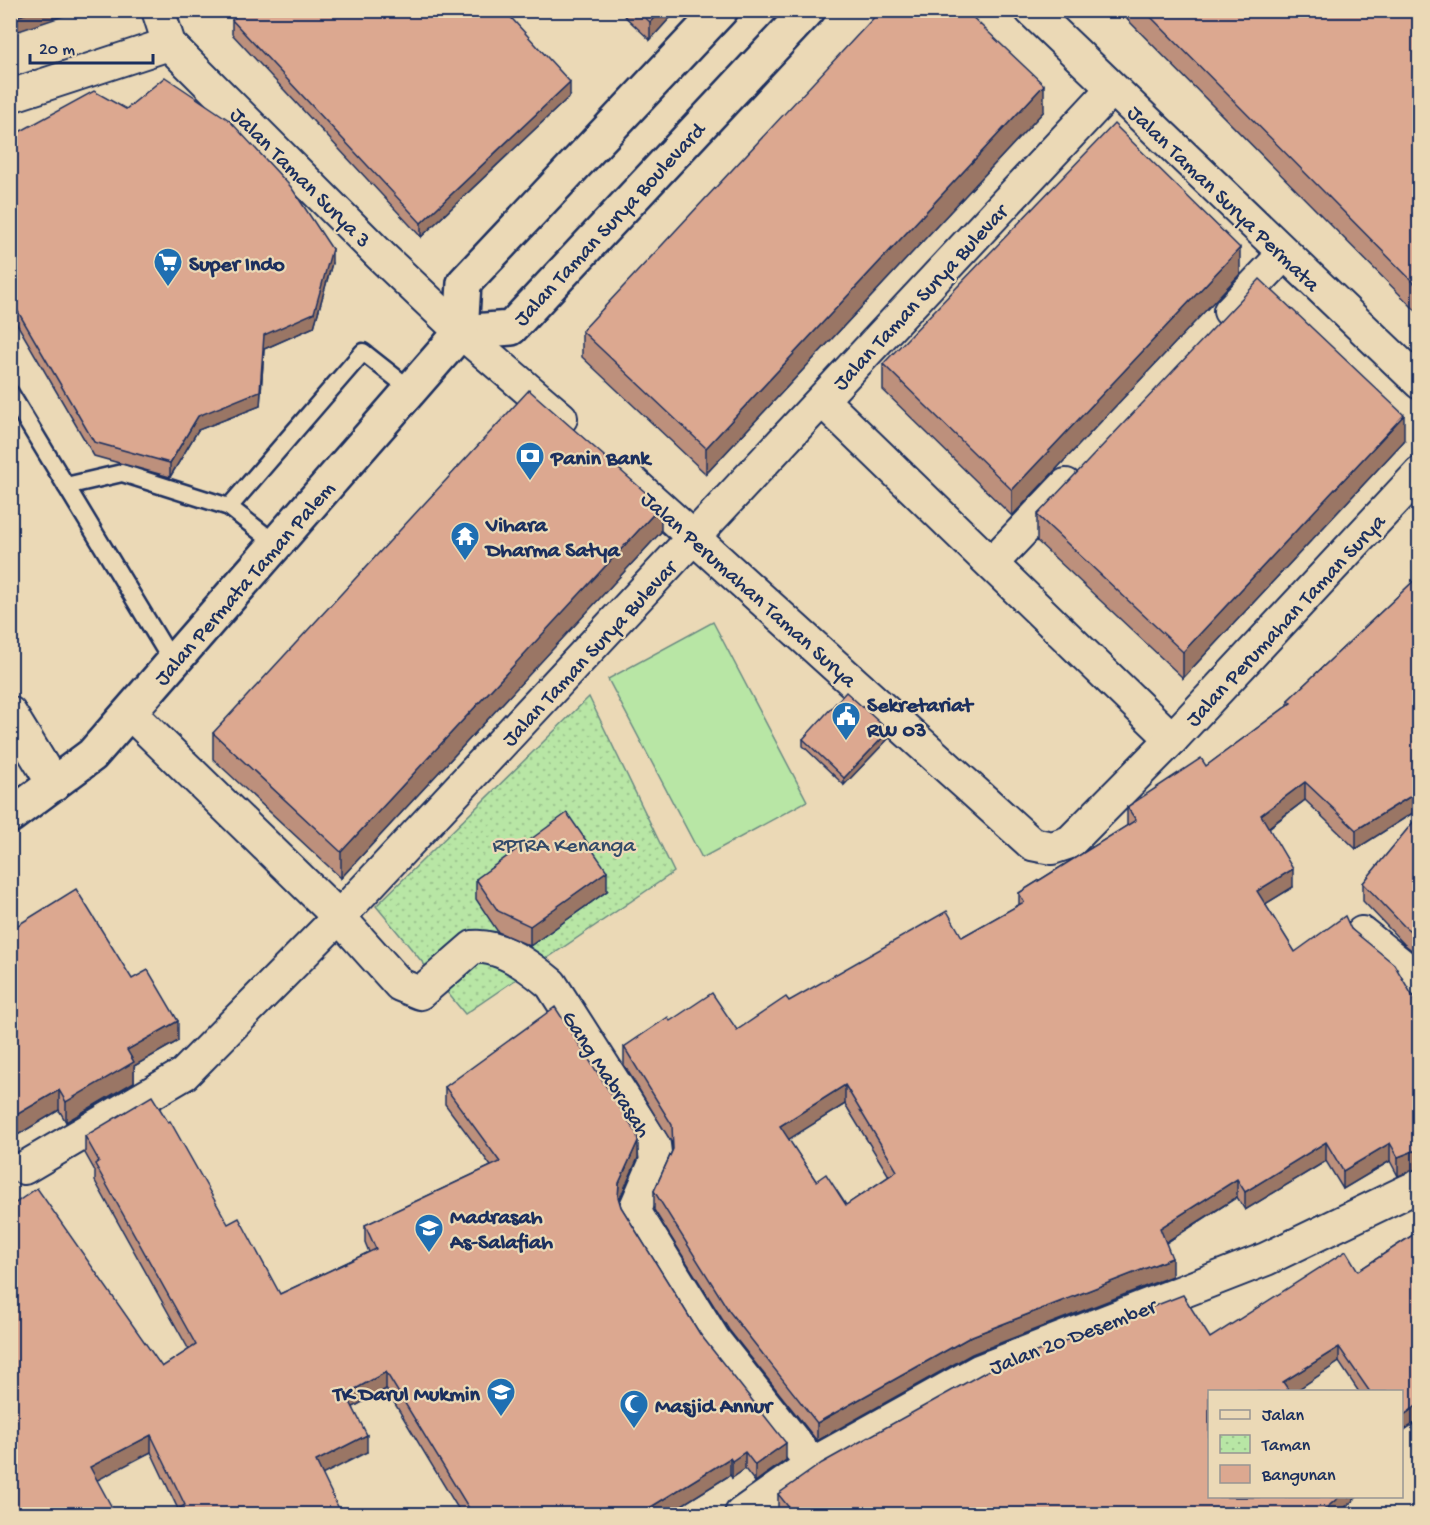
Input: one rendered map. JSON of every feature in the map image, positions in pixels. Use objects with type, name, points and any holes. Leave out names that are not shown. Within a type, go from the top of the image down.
[{"type":"street","name":"Jalan Taman Surya 3","points":[[158,10],[169,44],[381,256],[461,332]]},
{"type":"street","points":[[585,439],[461,332],[464,283],[721,10]]},
{"type":"street","name":"Jalan Taman Surya Boulevard","points":[[461,332],[511,328],[808,10]]},
{"type":"street","name":"Jalan Taman Surya Permata","points":[[1031,10],[1419,383]]},
{"type":"street","points":[[10,96],[169,44]]},
{"type":"street","name":"Jalan Taman Surya Bulevar","points":[[24,1168],[184,1074],[339,917],[823,401],[1112,88]]},
{"type":"street","points":[[1211,331],[1284,254]]},
{"type":"street","name":"Jalan Permata Taman Palem","points":[[10,816],[92,755],[461,332]]},
{"type":"street","name":"Jalan Perumahan Taman Surya","points":[[823,401],[1172,739]]},
{"type":"street","points":[[992,563],[1090,460]]},
{"type":"street","name":"Jalan Perumahan Taman Surya","points":[[610,462],[1032,843],[1052,848],[1070,842],[1172,739],[1419,473]]},
{"type":"street","points":[[10,713],[54,785]]},
{"type":"street","points":[[130,713],[339,917]]},
{"type":"street","name":"Gang Mabrasah","points":[[339,917],[400,985],[420,993],[473,947],[482,946],[526,965],[551,984],[654,1145],[656,1161],[636,1207],[636,1214],[714,1340],[812,1464]]},
{"type":"street","points":[[1362,933],[1419,980]]},
{"type":"street","name":"Jalan 20 Desember","points":[[741,1515],[812,1464],[979,1371],[1266,1259],[1419,1185]]},
{"type":"lane","points":[[229,507],[363,352],[410,389]]},
{"type":"lane","points":[[10,393],[173,663]]},
{"type":"lane","points":[[66,486],[122,473],[229,507],[276,544]]},
{"type":"green space","points":[[713,622],[807,801],[702,858],[608,679]]},
{"type":"green space","name":"RPTRA Kenanga","points":[[589,697],[674,872],[465,1014],[376,906]]},
{"type":"building","points":[[10,10],[36,10],[10,19]]},
{"type":"building","points":[[242,10],[504,10],[570,82],[421,223],[232,20]]},
{"type":"building","points":[[637,10],[661,10],[650,22]]},
{"type":"building","points":[[881,10],[965,10],[1044,85],[706,448],[582,331]]},
{"type":"building","points":[[1144,10],[1416,10],[1419,14],[1419,288]]},
{"type":"building","name":"Super Indo","points":[[165,77],[229,120],[291,187],[332,249],[314,313],[264,335],[260,391],[198,416],[170,463],[94,442],[10,298],[10,137],[94,91],[126,109]]},
{"type":"building","points":[[1114,124],[1240,248],[1012,490],[883,364]]},
{"type":"building","points":[[1260,279],[1404,415],[1183,652],[1037,515]]},
{"type":"building","points":[[529,390],[661,506],[341,852],[213,733]]},
{"type":"building","points":[[1419,576],[1419,791],[1356,830],[1305,782],[1261,815],[1293,869],[1257,891],[1295,952],[1345,916],[1351,929],[1394,964],[1419,1007],[1419,1149],[1398,1157],[1390,1143],[1343,1171],[1326,1142],[1245,1192],[1237,1179],[1160,1228],[1172,1258],[972,1336],[817,1423],[729,1311],[654,1191],[673,1149],[672,1125],[624,1047],[668,1017],[670,1021],[712,993],[737,1030],[786,997],[789,1001],[947,911],[962,937],[1024,902],[1019,893],[1136,820],[1127,807],[1201,758],[1206,766],[1291,703],[1288,700]],"holes":[[[845,1085],[897,1171],[846,1205],[826,1174],[816,1181],[780,1126]]]},
{"type":"building","name":"Sekretariat RW 03","points":[[846,692],[889,731],[844,778],[803,739]]},
{"type":"building","points":[[567,813],[607,871],[530,926],[498,911],[476,879]]},
{"type":"building","points":[[1419,815],[1419,938],[1404,926],[1363,883]]},
{"type":"building","points":[[76,889],[132,979],[148,970],[178,1021],[127,1050],[134,1062],[66,1102],[59,1090],[11,1118],[10,930]]},
{"type":"building","points":[[555,1007],[637,1134],[638,1141],[619,1183],[618,1197],[621,1207],[700,1334],[786,1443],[755,1465],[745,1452],[732,1461],[730,1458],[638,1515],[473,1515],[386,1372],[346,1394],[367,1435],[316,1461],[342,1515],[169,1515],[185,1505],[151,1435],[90,1467],[116,1515],[10,1515],[10,1207],[37,1188],[162,1367],[196,1345],[95,1164],[99,1161],[85,1136],[152,1096],[168,1122],[170,1121],[228,1224],[239,1218],[280,1294],[376,1249],[365,1225],[500,1162],[445,1087]]},
{"type":"building","points":[[1419,1231],[1419,1404],[1403,1416],[1403,1390],[1369,1390],[1339,1347],[1283,1382],[1289,1390],[1208,1390],[1208,1498],[1338,1498],[1318,1515],[795,1515],[778,1494],[822,1463],[987,1371],[1183,1295],[1210,1338],[1346,1251],[1358,1271]]},
{"type":"place","name":"Super Indo","points":[[168,288]]},
{"type":"place","name":"Panin Bank","points":[[530,482]]},
{"type":"place","name":"Vihara Dharma Satya","points":[[465,562]]},
{"type":"place","name":"Sekretariat RW 03","points":[[846,742]]},
{"type":"place","name":"Madrasah As-Salafiah","points":[[429,1254]]},
{"type":"place","name":"TK Darul Mukmin","points":[[501,1418]]},
{"type":"place","name":"Masjid Annur","points":[[634,1430]]}]
